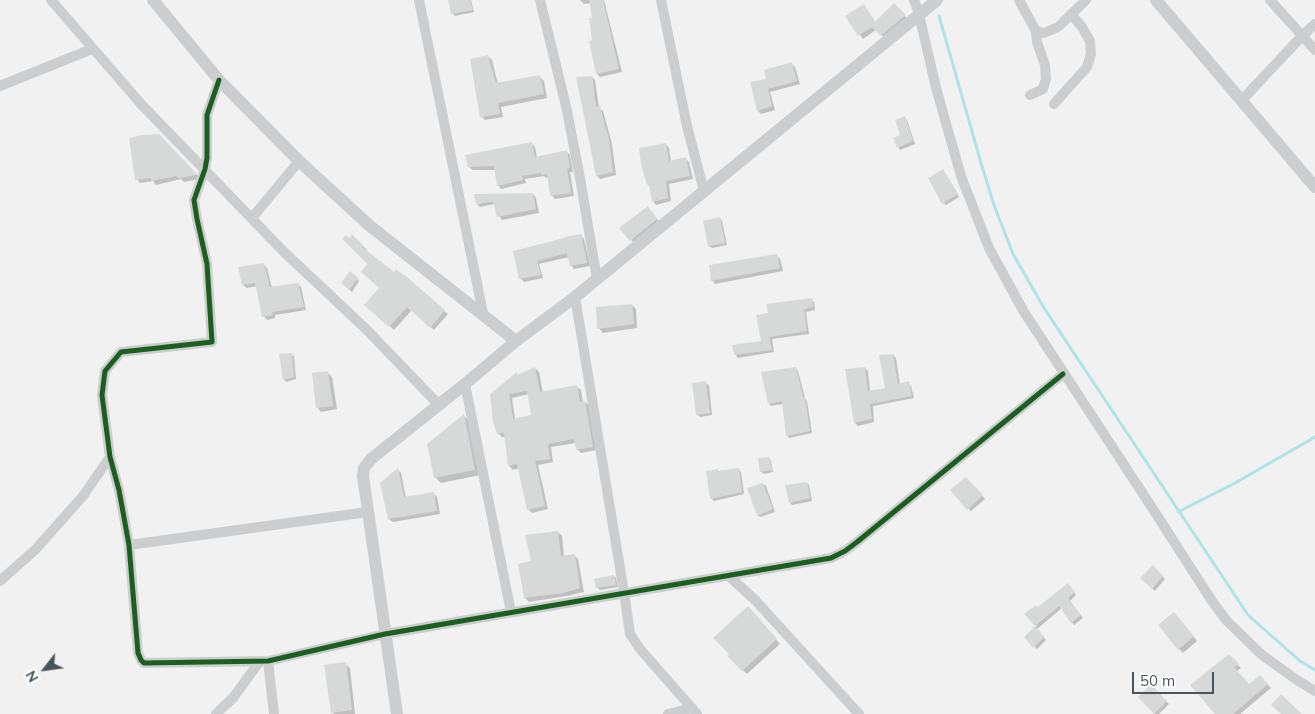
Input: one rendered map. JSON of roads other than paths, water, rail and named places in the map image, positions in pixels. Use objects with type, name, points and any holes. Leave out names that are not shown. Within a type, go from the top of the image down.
[{"type":"street","points":[[51,0],[142,105],[284,252],[366,329],[439,405]]},
{"type":"street","points":[[153,0],[219,80],[299,161],[370,226],[483,313],[516,341]]},
{"type":"street","points":[[419,0],[483,313]]},
{"type":"street","points":[[540,0],[566,106],[597,279]]},
{"type":"street","points":[[661,0],[687,126],[704,191]]},
{"type":"street","points":[[914,0],[958,167],[986,239],[1024,312],[1221,614],[1262,655],[1315,691]]},
{"type":"street","points":[[397,714],[363,476],[364,468],[371,459],[466,384],[516,341],[575,298],[937,0]]},
{"type":"street","points":[[1019,0],[1036,32],[1037,42],[1045,65],[1046,79],[1043,89],[1030,95]]},
{"type":"street","points":[[1036,32],[1044,33],[1058,27],[1086,0]]},
{"type":"street","points":[[1156,0],[1315,187]]},
{"type":"street","points":[[1270,0],[1315,50]]},
{"type":"street","points":[[1054,104],[1087,67],[1092,54],[1090,41],[1082,27],[1071,14]]},
{"type":"street","points":[[1242,100],[1315,24]]},
{"type":"street","points":[[0,86],[92,49]]},
{"type":"street","points":[[219,80],[207,115],[205,170],[194,200],[207,264],[212,342],[121,352],[105,371],[102,395],[110,457],[119,490],[129,545],[138,653],[140,660],[144,663],[264,661],[385,634],[831,558],[845,551],[1063,374]]},
{"type":"street","points":[[252,218],[299,161]]},
{"type":"street","points":[[575,298],[630,634],[634,642],[695,711]]},
{"type":"street","points":[[466,384],[512,612]]},
{"type":"street","points":[[0,582],[48,537],[83,496],[110,457]]},
{"type":"street","points":[[129,545],[368,512]]},
{"type":"street","points":[[728,575],[756,601],[859,714]]},
{"type":"street","points":[[216,714],[264,661]]},
{"type":"street","points":[[264,661],[274,714]]},
{"type":"street","points":[[668,714],[695,711]]},
{"type":"waterway","points":[[939,16],[994,205],[1013,254],[1044,308],[1248,615],[1300,661],[1315,670]]},
{"type":"waterway","points":[[1178,512],[1235,483],[1315,437]]}]
